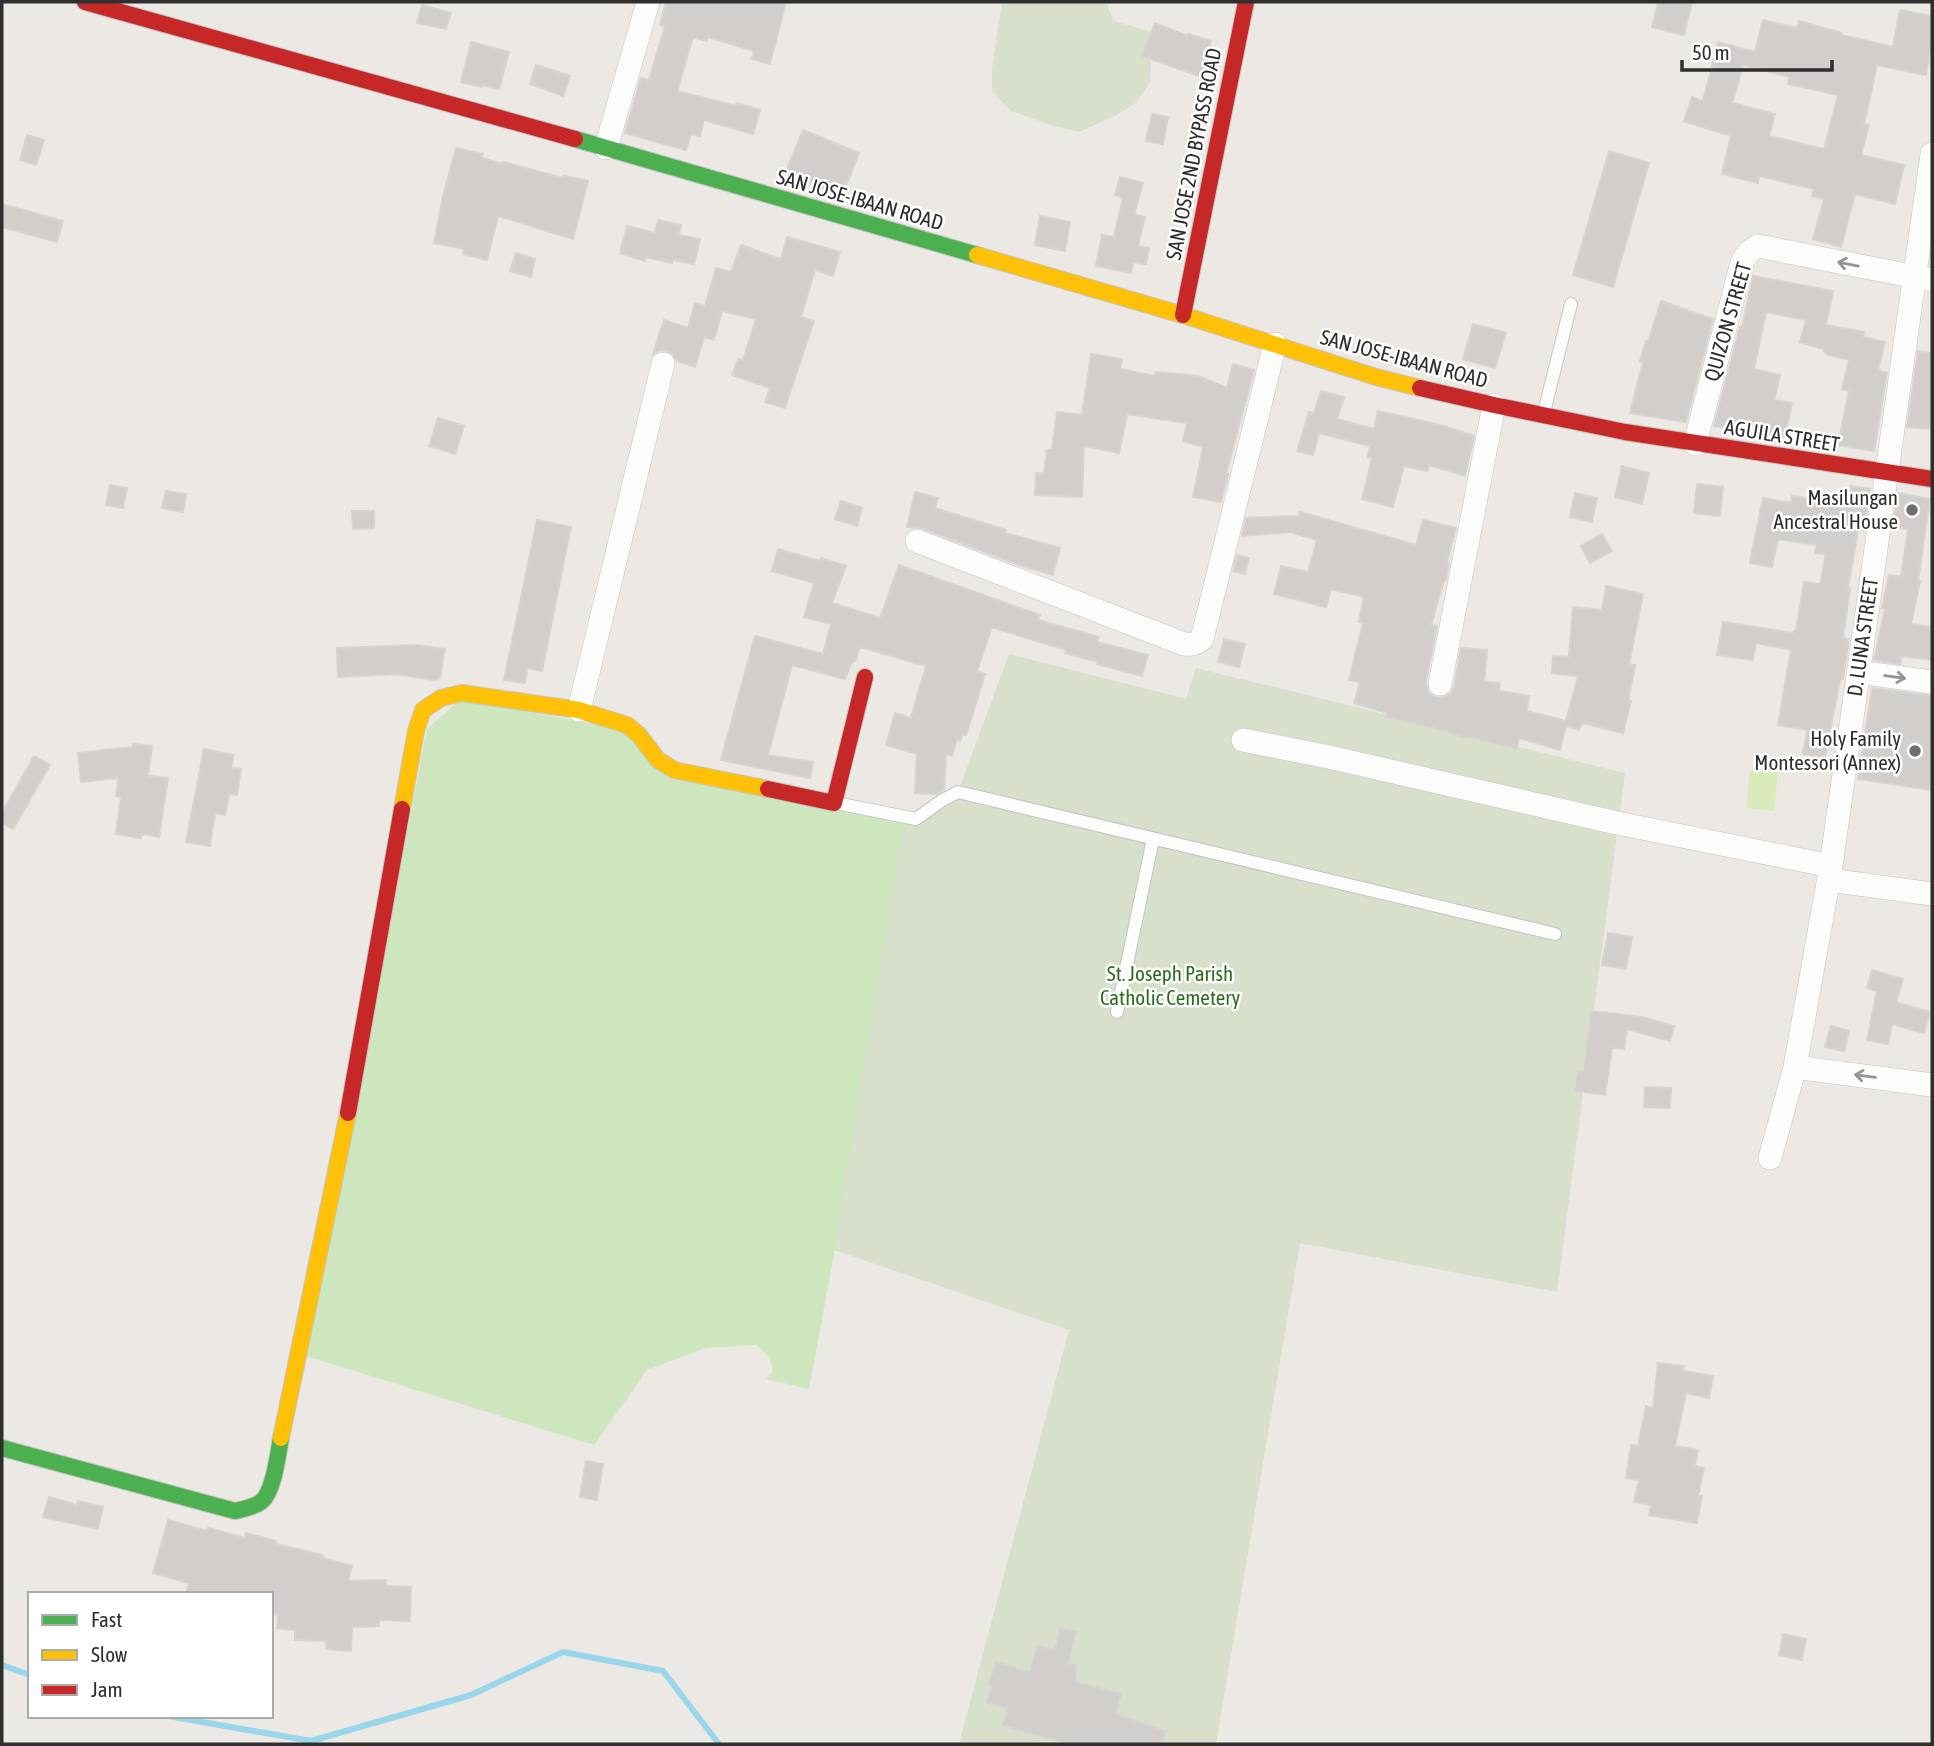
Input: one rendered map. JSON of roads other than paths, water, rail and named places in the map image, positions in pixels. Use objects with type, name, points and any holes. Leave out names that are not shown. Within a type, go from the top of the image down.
[{"type":"street","name":"SAN JOSE-IBAAN ROAD","points":[[85,2],[451,103],[1183,315],[1376,377],[1625,432]]},
{"type":"street","points":[[606,148],[648,2]]},
{"type":"street","name":"SAN JOSE 2ND BYPASS ROAD","points":[[1183,315],[1246,2]]},
{"type":"street","name":"D. LUNA STREET","points":[[1770,1158],[1795,1067],[1830,873],[1886,472],[1923,279],[1932,154]]},
{"type":"street","name":"QUIZON STREET","points":[[1695,444],[1744,256],[1758,246],[1923,279]]},
{"type":"street","points":[[917,541],[1184,644],[1197,643],[1202,639],[1275,344]]},
{"type":"street","points":[[579,710],[663,364]]},
{"type":"street","points":[[1440,684],[1494,405]]},
{"type":"street","name":"AGUILA STREET","points":[[1625,432],[1932,480]]},
{"type":"street","points":[[1858,671],[1932,682]]},
{"type":"street","points":[[2,1448],[235,1511],[257,1505],[268,1497],[345,1125],[416,731],[424,710],[441,698],[462,692],[579,710],[634,729],[653,757],[674,770],[834,803],[865,677]]},
{"type":"street","points":[[1243,740],[1329,757],[1830,873],[1932,894]]},
{"type":"street","points":[[1795,1067],[1932,1085]]},
{"type":"lane","points":[[1543,416],[1571,304]]},
{"type":"lane","points":[[834,803],[916,819],[958,792],[1555,934]]},
{"type":"lane","points":[[1117,1012],[1153,839]]},
{"type":"waterway","points":[[179,1718],[311,1741],[471,1695],[563,1652],[663,1671],[719,1744]]},
{"type":"waterway","points":[[2,1665],[28,1674]]},
{"type":"place","name":"Masilungan Ancestral House","points":[[1912,510]]},
{"type":"place","name":"Holy Family Montessori (Annex)","points":[[1915,751]]},
{"type":"park label","name":"St. Joseph Parish Catholic Cemetery","points":[[1170,986]]}]
